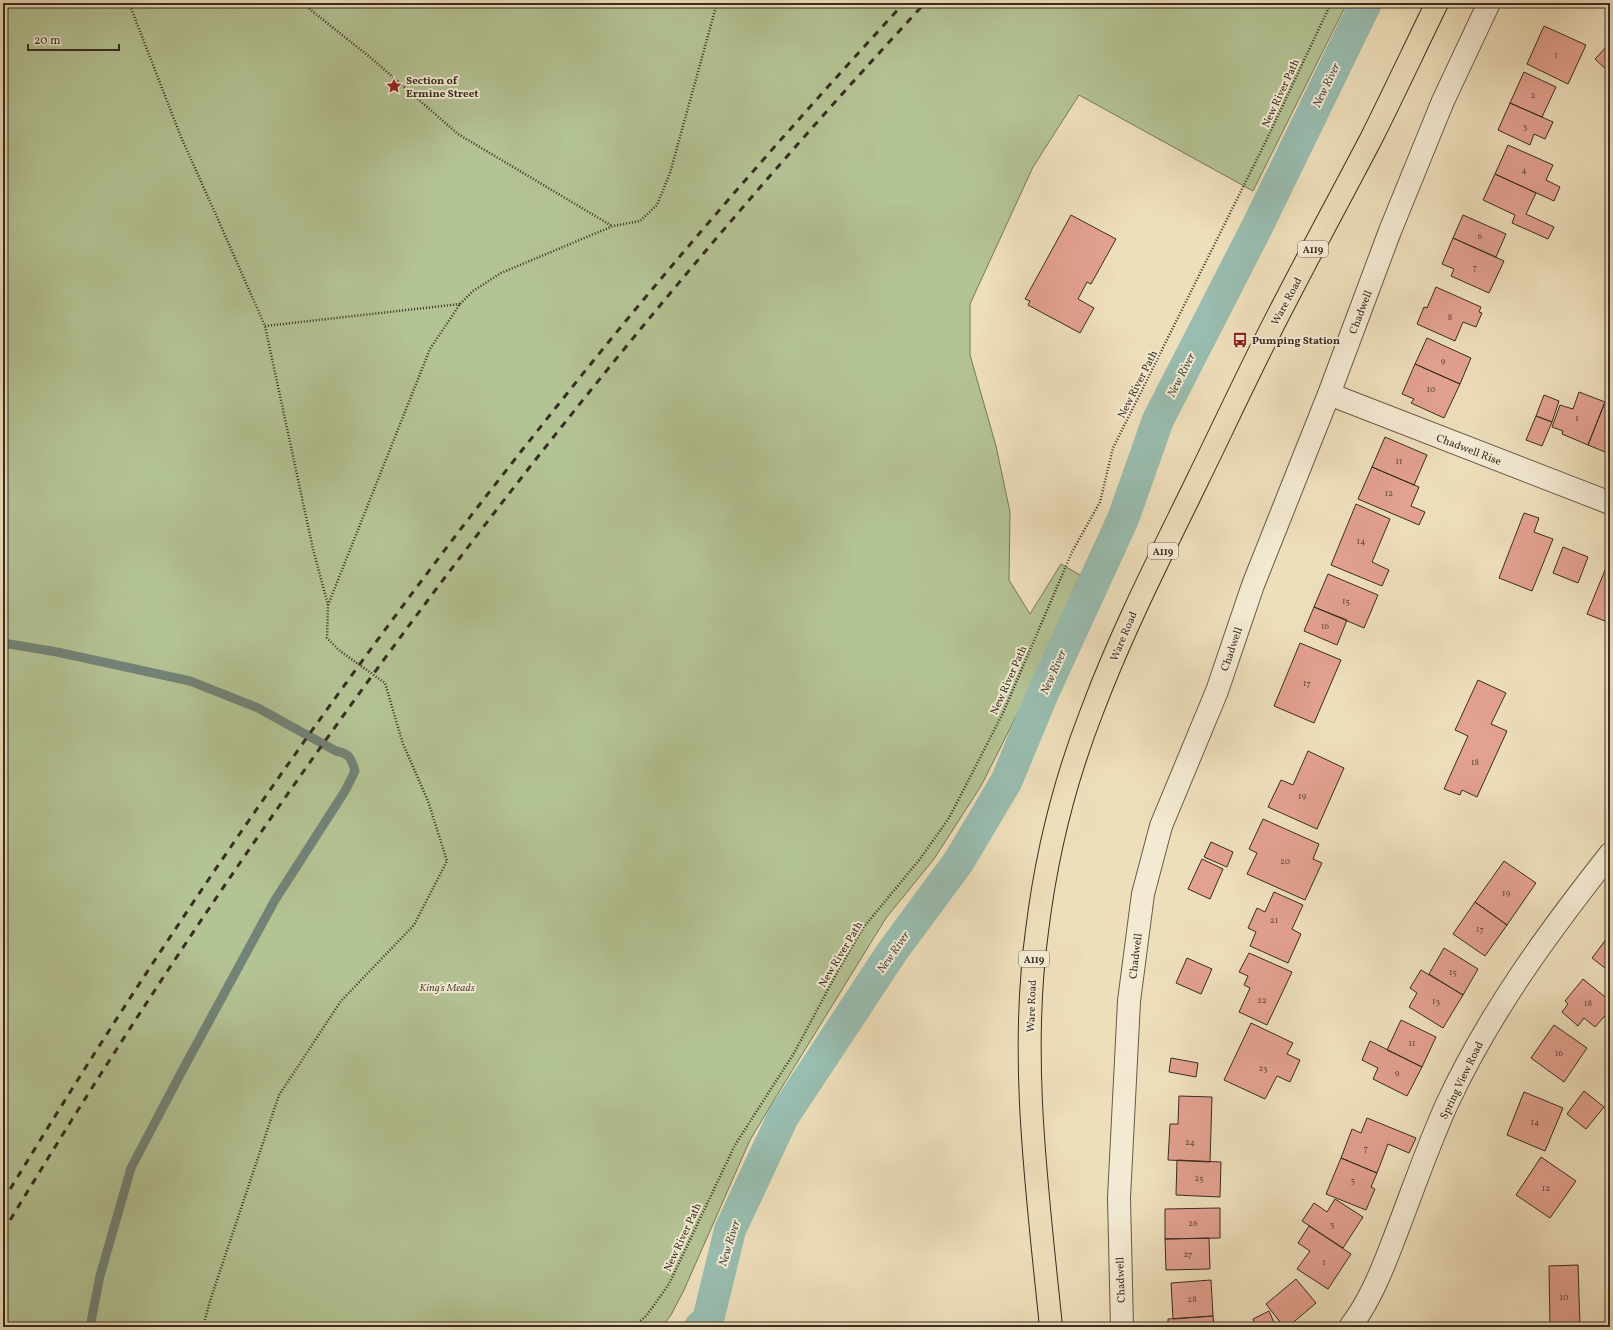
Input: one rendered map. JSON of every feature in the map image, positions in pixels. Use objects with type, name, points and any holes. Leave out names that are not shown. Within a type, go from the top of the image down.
[{"type":"main road","name":"Ware Road","points":[[1051,1327],[1039,1208],[1031,1100],[1030,1025],[1036,932],[1050,856],[1070,777],[1091,712],[1135,607],[1264,344],[1370,140],[1437,3]]},
{"type":"street","name":"Chadwell","points":[[1122,1327],[1119,1198],[1129,1001],[1143,894],[1161,826],[1217,691],[1253,585],[1329,394],[1390,231],[1443,101],[1489,3]]},
{"type":"street","name":"Chadwell Rise","points":[[1329,394],[1610,503]]},
{"type":"street","name":"Spring View Road","points":[[1350,1327],[1370,1296],[1383,1267],[1446,1106],[1498,1008],[1532,958],[1610,854]]},
{"type":"path","points":[[129,3],[180,137],[265,326],[313,549],[328,605],[327,638],[340,651],[385,683],[403,744],[428,801],[448,861],[414,925],[341,1001],[279,1095],[210,1301],[203,1327]]},
{"type":"path","points":[[302,3],[370,58],[458,134],[613,226]]},
{"type":"path","points":[[328,605],[430,349],[460,304],[473,290],[501,273],[613,226],[640,221],[657,205],[670,173],[717,3]]},
{"type":"path","name":"New River Path","points":[[634,1327],[647,1315],[668,1284],[735,1145],[794,1053],[863,928],[920,859],[949,818],[976,767],[1003,713],[1072,552],[1100,502],[1113,448],[1267,139],[1331,3]]},
{"type":"path","points":[[265,326],[460,304]]},
{"type":"green space","name":"King's Meads","points":[[3,3],[1347,3],[1253,191],[1079,95],[1033,167],[970,304],[970,355],[996,446],[1010,512],[1009,580],[1030,614],[1061,564],[1080,575],[1023,703],[981,786],[934,859],[886,918],[750,1140],[684,1290],[671,1315],[662,1327],[3,1327]]},
{"type":"building","points":[[1544,26],[1586,45],[1568,84],[1527,64]]},
{"type":"building","points":[[1610,43],[1610,73],[1595,59]]},
{"type":"building","points":[[1524,72],[1556,87],[1542,117],[1510,103]]},
{"type":"building","points":[[1510,103],[1553,122],[1545,139],[1534,134],[1530,145],[1498,130]]},
{"type":"building","points":[[1508,145],[1553,165],[1546,180],[1560,187],[1554,201],[1495,174]]},
{"type":"building","points":[[1495,174],[1536,193],[1526,214],[1554,227],[1548,239],[1512,223],[1515,215],[1483,200]]},
{"type":"building","points":[[1071,215],[1116,239],[1091,284],[1087,282],[1078,299],[1094,308],[1080,333],[1028,305],[1030,301],[1025,299]]},
{"type":"building","points":[[1463,215],[1506,234],[1496,257],[1453,238]]},
{"type":"building","points":[[1453,238],[1504,261],[1489,293],[1451,276],[1454,269],[1442,264]]},
{"type":"building","points":[[1436,287],[1481,307],[1479,312],[1482,313],[1476,327],[1463,322],[1455,341],[1417,324],[1424,307],[1427,308]]},
{"type":"building","points":[[1427,338],[1471,358],[1460,384],[1415,364]]},
{"type":"building","points":[[1415,364],[1460,384],[1444,418],[1411,403],[1414,399],[1402,394]]},
{"type":"building","points":[[1579,392],[1605,402],[1588,445],[1562,434],[1563,431],[1552,427],[1560,405],[1573,409]]},
{"type":"building","points":[[1544,395],[1559,401],[1552,422],[1536,416]]},
{"type":"building","points":[[1605,402],[1610,404],[1610,454],[1588,445]]},
{"type":"building","points":[[1536,416],[1552,422],[1542,446],[1526,440]]},
{"type":"building","points":[[1385,437],[1427,455],[1414,485],[1372,467]]},
{"type":"building","points":[[1372,467],[1419,487],[1411,506],[1425,512],[1419,525],[1358,499]]},
{"type":"building","points":[[1356,504],[1390,519],[1372,562],[1389,570],[1382,586],[1331,565]]},
{"type":"building","points":[[1524,513],[1539,518],[1534,532],[1553,539],[1532,591],[1499,578]]},
{"type":"building","points":[[1563,547],[1588,557],[1578,583],[1553,573]]},
{"type":"building","points":[[1610,558],[1610,623],[1587,614]]},
{"type":"building","points":[[1328,574],[1378,595],[1364,628],[1314,607]]},
{"type":"building","points":[[1314,607],[1347,620],[1337,645],[1304,631]]},
{"type":"building","points":[[1300,643],[1341,660],[1314,723],[1274,706]]},
{"type":"building","points":[[1478,680],[1506,693],[1491,724],[1507,731],[1477,797],[1462,790],[1460,795],[1444,789],[1468,736],[1455,730]]},
{"type":"building","points":[[1308,751],[1344,768],[1317,829],[1268,807],[1281,780],[1293,785]]},
{"type":"building","points":[[1263,819],[1319,844],[1313,859],[1322,863],[1305,900],[1247,874],[1257,853],[1249,849]]},
{"type":"building","points":[[1211,842],[1233,852],[1227,867],[1204,857]]},
{"type":"building","points":[[1202,859],[1223,869],[1210,899],[1188,889]]},
{"type":"building","points":[[1504,861],[1536,883],[1507,925],[1475,902]]},
{"type":"building","points":[[1274,892],[1303,905],[1292,929],[1301,934],[1288,963],[1250,946],[1256,932],[1248,928],[1257,908],[1265,912]]},
{"type":"building","points":[[1475,902],[1507,925],[1485,956],[1453,934]]},
{"type":"building","points":[[1610,934],[1610,972],[1592,958]]},
{"type":"building","points":[[1444,948],[1478,969],[1463,995],[1429,974]]},
{"type":"building","points":[[1249,953],[1292,972],[1267,1025],[1239,1012],[1250,988],[1244,985],[1248,976],[1239,972]]},
{"type":"building","points":[[1187,958],[1212,969],[1201,994],[1176,983]]},
{"type":"building","points":[[1421,970],[1463,995],[1443,1028],[1409,1007],[1417,993],[1410,988]]},
{"type":"building","points":[[1583,979],[1610,1001],[1610,1010],[1595,1027],[1584,1018],[1578,1026],[1562,1012],[1568,1004],[1565,1001]]},
{"type":"building","points":[[1401,1020],[1436,1037],[1422,1067],[1387,1050]]},
{"type":"building","points":[[1251,1023],[1293,1043],[1287,1054],[1300,1060],[1290,1082],[1277,1076],[1265,1099],[1224,1080]]},
{"type":"building","points":[[1554,1025],[1587,1048],[1564,1082],[1531,1058]]},
{"type":"building","points":[[1370,1041],[1422,1067],[1407,1096],[1373,1079],[1378,1068],[1362,1060]]},
{"type":"building","points":[[1171,1058],[1198,1063],[1196,1077],[1169,1072]]},
{"type":"building","points":[[1584,1091],[1604,1107],[1586,1129],[1567,1114]]},
{"type":"building","points":[[1524,1092],[1563,1108],[1545,1151],[1507,1135]]},
{"type":"building","points":[[1179,1096],[1212,1097],[1210,1162],[1168,1160],[1170,1124],[1178,1124]]},
{"type":"building","points":[[1367,1118],[1416,1138],[1409,1153],[1388,1144],[1377,1173],[1341,1158],[1352,1129],[1361,1133]]},
{"type":"building","points":[[1541,1157],[1576,1181],[1550,1218],[1516,1195]]},
{"type":"building","points":[[1341,1158],[1377,1173],[1371,1187],[1375,1189],[1366,1210],[1326,1194]]},
{"type":"building","points":[[1177,1160],[1221,1162],[1220,1197],[1176,1195]]},
{"type":"building","points":[[1335,1199],[1363,1217],[1343,1248],[1302,1221],[1314,1203],[1327,1212]]},
{"type":"building","points":[[1220,1208],[1220,1238],[1165,1239],[1165,1209]]},
{"type":"building","points":[[1309,1226],[1351,1254],[1328,1289],[1297,1269],[1310,1251],[1298,1243]]},
{"type":"building","points":[[1209,1238],[1210,1269],[1166,1270],[1165,1239]]},
{"type":"building","points":[[1578,1265],[1580,1327],[1550,1327],[1549,1266]]},
{"type":"building","points":[[1296,1279],[1316,1303],[1288,1327],[1284,1327],[1266,1304]]},
{"type":"building","points":[[1211,1280],[1213,1316],[1173,1319],[1171,1283]]},
{"type":"building","points":[[1269,1311],[1276,1327],[1256,1327],[1253,1319]]},
{"type":"building","points":[[1213,1316],[1214,1327],[1168,1327],[1168,1319]]},
{"type":"waterway","name":"New River","points":[[700,1327],[708,1320],[730,1230],[783,1117],[892,952],[959,861],[1006,782],[1043,693],[1123,519],[1158,420],[1257,227],[1366,3]]},
{"type":"waterway","points":[[3,643],[57,652],[190,681],[258,708],[336,751],[347,755],[351,760],[355,771],[345,791],[275,900],[131,1168],[100,1276],[90,1327]]},
{"type":"railway","points":[[3,1201],[130,998],[196,898],[333,701],[404,604],[476,509],[635,309],[768,154],[904,3]]},
{"type":"railway","points":[[3,1232],[104,1068],[210,907],[319,749],[433,594],[550,441],[671,292],[796,146],[925,3]]},
{"type":"place","name":"Section of Ermine Street","points":[[394,86]]},
{"type":"place","name":"Pumping Station","points":[[1240,340]]}]
